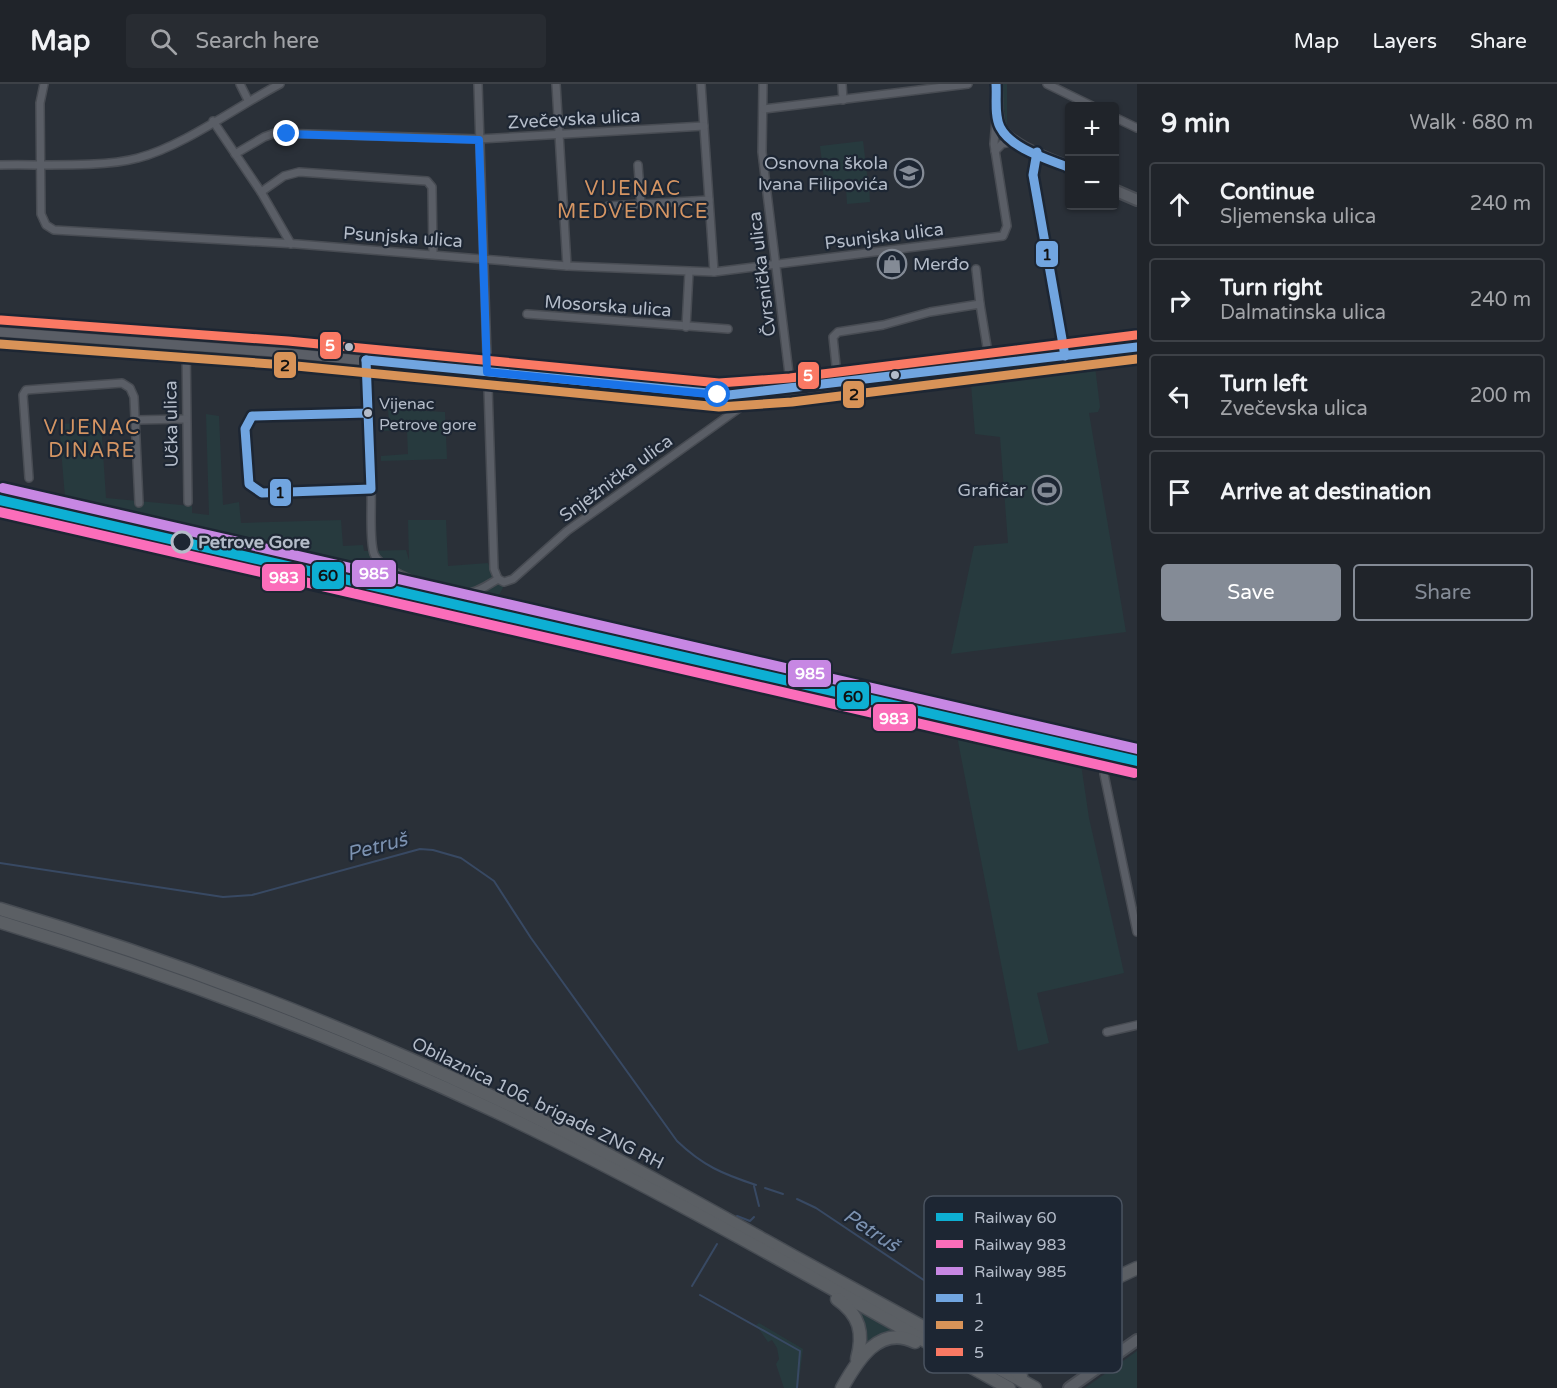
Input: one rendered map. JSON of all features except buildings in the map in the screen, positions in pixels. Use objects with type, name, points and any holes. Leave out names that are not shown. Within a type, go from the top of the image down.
[{"type":"highway","name":"Obilaznica 106. brigade ZNG RH","points":[[0,909],[208,978],[431,1069],[594,1147],[924,1327]]},
{"type":"highway","name":"Obilaznica 106. brigade ZNG RH","points":[[0,922],[111,956],[193,985],[331,1039],[445,1088],[590,1158],[924,1340]]},
{"type":"highway","points":[[1122,1275],[1137,1268]]},
{"type":"highway","points":[[814,1280],[856,1317],[861,1335],[855,1363],[842,1388]]},
{"type":"highway","points":[[855,1363],[870,1347],[889,1339],[904,1338],[924,1344]]},
{"type":"highway","name":"Obilaznica 106. brigade ZNG RH","points":[[983,1373],[1009,1388]]},
{"type":"highway","name":"Obilaznica 106. brigade ZNG RH","points":[[1008,1373],[1035,1388]]},
{"type":"highway","points":[[1017,1373],[1035,1388]]},
{"type":"main road","points":[[996,84],[997,111],[1002,130],[1015,141],[1065,166]]},
{"type":"main road","points":[[1119,191],[1137,200]]},
{"type":"main road","points":[[1122,1351],[1137,1340]]},
{"type":"main road","points":[[1070,1387],[1090,1373]]},
{"type":"street","name":"Psunjska ulica","points":[[44,84],[40,103],[39,164],[42,220],[54,230],[291,244],[567,266],[714,272],[996,239],[1005,233],[995,151]]},
{"type":"street","points":[[240,84],[248,100]]},
{"type":"street","points":[[0,165],[119,162],[139,158],[213,122],[248,100],[280,84]]},
{"type":"street","points":[[366,360],[374,552],[381,562],[415,582],[459,594],[477,591],[498,579],[494,565],[477,84]]},
{"type":"street","points":[[556,84],[567,266]]},
{"type":"street","points":[[701,84],[714,272]]},
{"type":"street","name":"Čvrsnička ulica","points":[[763,84],[762,152],[791,390]]},
{"type":"street","points":[[842,84],[843,100]]},
{"type":"street","points":[[764,109],[968,84]]},
{"type":"street","points":[[1047,84],[1084,102]]},
{"type":"street","points":[[995,151],[993,135],[997,111]]},
{"type":"street","points":[[1119,119],[1137,128]]},
{"type":"street","points":[[213,122],[261,192],[291,244]]},
{"type":"street","name":"Zvečevska ulica","points":[[235,154],[264,136],[275,133],[479,140],[704,126]]},
{"type":"street","points":[[995,151],[1002,144],[1015,141]]},
{"type":"street","points":[[1037,153],[1033,175],[1065,356]]},
{"type":"street","points":[[638,165],[640,204]]},
{"type":"street","points":[[261,192],[284,176],[299,172],[427,181],[432,187],[433,254]]},
{"type":"street","points":[[608,206],[709,200]]},
{"type":"street","points":[[976,269],[990,365]]},
{"type":"street","name":"Mosorska ulica","points":[[686,327],[689,272]]},
{"type":"street","points":[[838,384],[833,338],[838,332],[883,325],[930,312],[980,304]]},
{"type":"street","name":"Mosorska ulica","points":[[527,314],[728,329]]},
{"type":"street","points":[[0,332],[366,360],[712,395],[791,390],[1137,347]]},
{"type":"street","name":"Učka ulica","points":[[186,345],[188,502]]},
{"type":"street","points":[[29,478],[24,395],[26,390],[122,383],[132,392],[139,503]]},
{"type":"street","name":"Snježnička ulica","points":[[498,579],[504,582],[513,579],[567,531],[745,404],[751,394]]},
{"type":"street","points":[[368,413],[252,416],[245,429],[248,481],[255,491],[371,489]]},
{"type":"street","points":[[135,420],[186,419]]},
{"type":"street","points":[[1137,774],[1108,768],[1104,774],[1137,932]]},
{"type":"street","points":[[1107,1032],[1137,1025]]},
{"type":"green space","points":[[1000,84],[1007,84],[1007,129]]},
{"type":"green space","points":[[863,141],[868,182],[825,187],[820,146]]},
{"type":"green space","points":[[869,186],[870,202],[847,204],[846,188]]},
{"type":"green space","points":[[1094,358],[1100,407],[1098,412],[1089,413],[1126,632],[951,654],[974,546],[1008,543],[1000,437],[975,434],[970,372]]},
{"type":"green space","points":[[388,409],[445,412],[447,459],[381,461],[381,456],[408,454],[407,430],[382,431],[382,424],[389,423]]},
{"type":"green space","points":[[206,414],[219,416],[223,505],[239,502],[241,523],[341,520],[343,546],[363,545],[364,551],[406,550],[409,560],[408,520],[446,520],[448,566],[488,563],[495,583],[504,586],[499,595],[503,612],[129,527],[66,510],[59,424],[101,422],[106,498],[192,506],[192,513],[209,515]]},
{"type":"green space","points":[[956,731],[1081,764],[1089,818],[1124,973],[1037,993],[1049,1043],[1018,1051]]},
{"type":"green space","points":[[851,1305],[905,1334],[862,1350]]},
{"type":"green space","points":[[759,1323],[803,1349],[798,1388],[784,1388],[776,1364],[779,1359],[777,1348],[772,1340],[768,1342],[756,1325]]},
{"type":"green space","points":[[1137,1351],[1137,1388],[1085,1388],[1106,1373],[1122,1373],[1122,1362]]},
{"type":"waterway","name":"Petruš","points":[[0,863],[223,897],[252,895],[420,849],[433,850],[461,858],[494,881],[531,938],[677,1141],[714,1168],[756,1185]]},
{"type":"waterway","points":[[754,1186],[759,1206]]},
{"type":"waterway","name":"Petruš","points":[[765,1188],[783,1194]]},
{"type":"waterway","name":"Petruš","points":[[797,1199],[816,1208],[924,1280]]},
{"type":"waterway","points":[[734,1219],[737,1216],[750,1221],[754,1217]]},
{"type":"waterway","points":[[692,1286],[717,1244]]},
{"type":"waterway","points":[[700,1295],[800,1351],[797,1388]]},
{"type":"rail line","name":"985","points":[[3,488],[1137,749]]},
{"type":"rail line","name":"60","points":[[0,500],[1137,761]]},
{"type":"rail line","name":"983","points":[[0,512],[1134,773]]},
{"type":"transit line","name":"1","points":[[996,84],[997,117],[1005,135],[1021,147],[1065,166]]},
{"type":"transit line","name":"1","points":[[1037,152],[1033,175],[1065,356]]},
{"type":"transit line","name":"5","points":[[1,320],[288,341],[719,383],[790,378],[1136,335]]},
{"type":"transit line","name":"2","points":[[0,344],[286,365],[719,407],[792,402],[1137,359]]},
{"type":"transit line","name":"1","points":[[366,360],[729,395],[1137,347]]},
{"type":"transit line","name":"1","points":[[366,360],[371,489],[262,493],[249,484],[245,429],[252,416],[368,413]]},
{"type":"place","name":"Osnovna škola Ivana Filipovića","points":[[909,173]]},
{"type":"place","name":"Merđo","points":[[892,264]]},
{"type":"place","name":"Vijenac Petrove gore","points":[[368,413]]},
{"type":"place","name":"Grafičar","points":[[1047,490]]},
{"type":"place","name":"Petrove Gore","points":[[182,542]]},
{"type":"district","name":"VIJENAC MEDVEDNICE","points":[[633,200]]},
{"type":"district","name":"VIJENAC DINARE","points":[[92,440]]},
{"type":"route","points":[[287,134],[479,140],[487,372],[718,395]]}]
